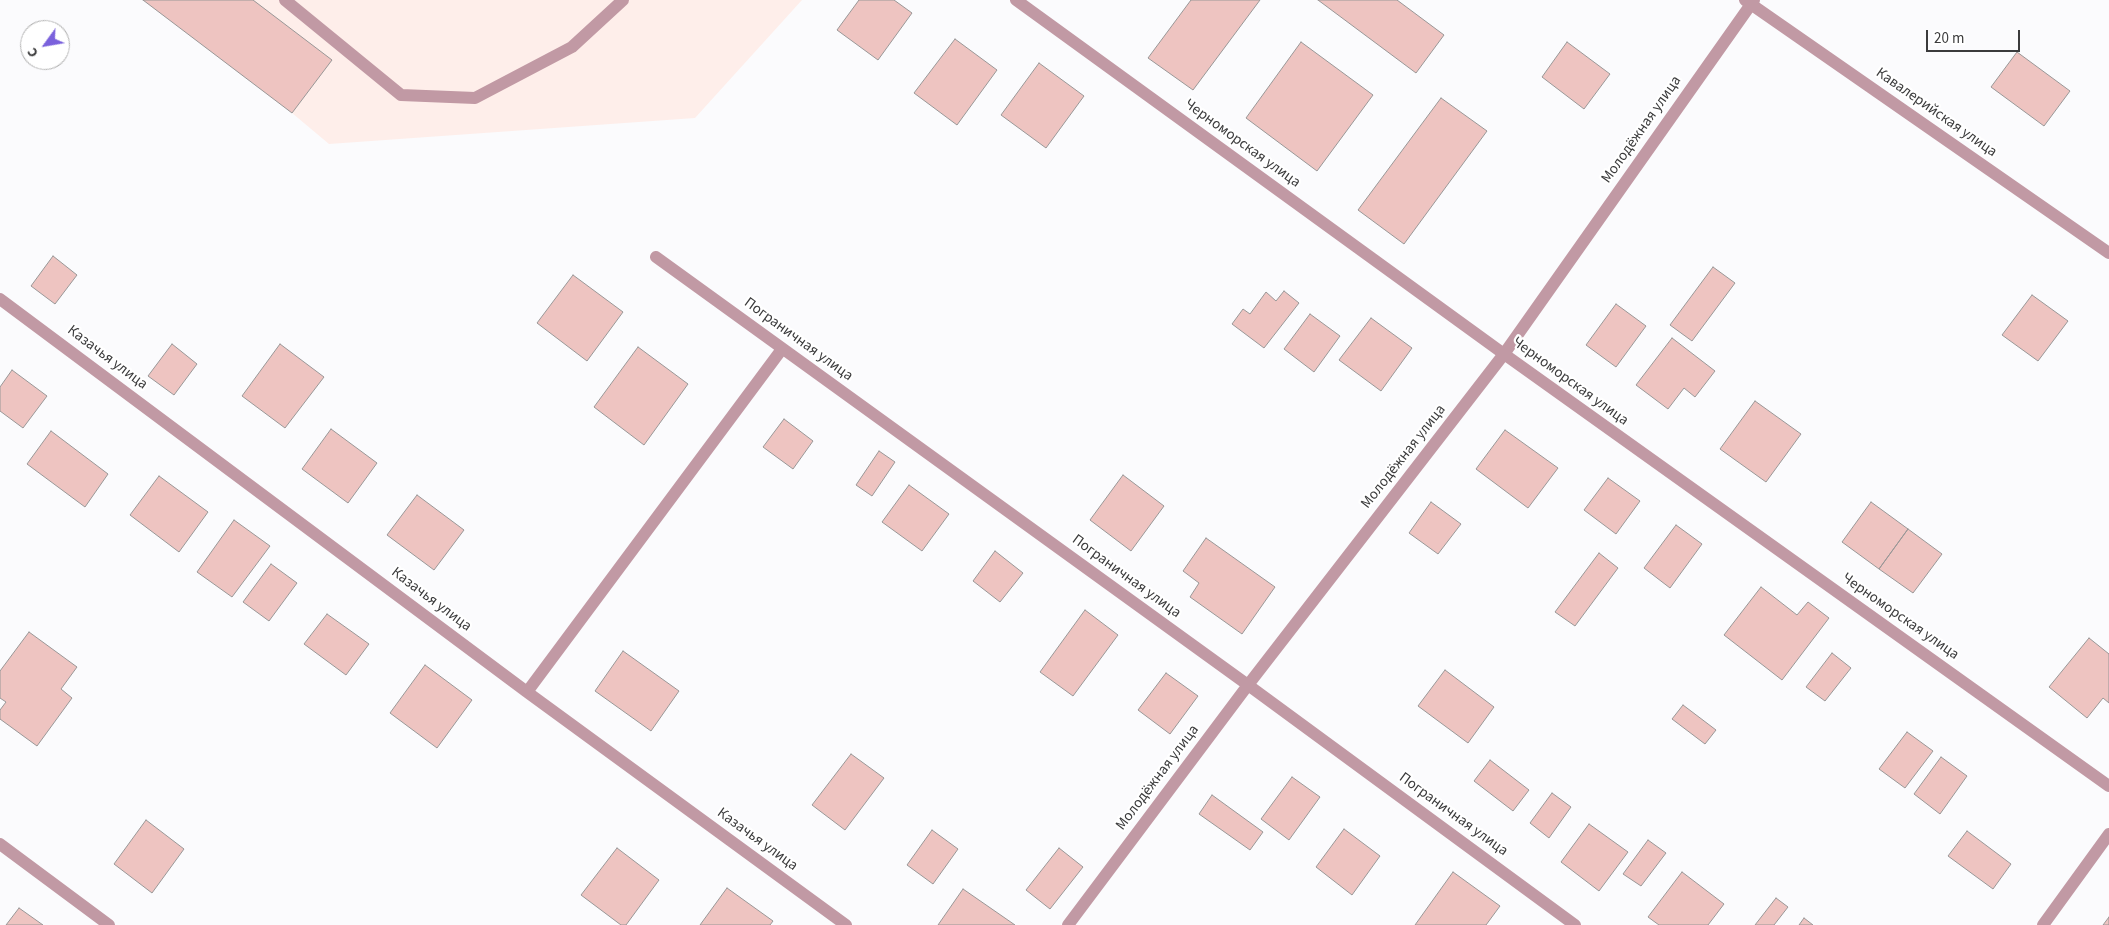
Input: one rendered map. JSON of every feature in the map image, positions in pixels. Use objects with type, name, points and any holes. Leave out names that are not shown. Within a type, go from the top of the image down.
[{"type":"street","points":[[285,0],[401,95],[474,98],[572,47],[623,0]]},
{"type":"street","name":"Черноморская улица","points":[[1016,0],[1504,354],[2109,786]]},
{"type":"street","name":"Молодёжная улица","points":[[1068,925],[1248,685],[1504,354],[1750,2]]},
{"type":"street","name":"Кавалерийская улица","points":[[1750,2],[2109,253]]},
{"type":"street","name":"Пограничная улица","points":[[656,257],[1248,685],[1575,925]]},
{"type":"street","name":"Казачья улица","points":[[0,299],[527,692],[846,925]]},
{"type":"street","points":[[527,692],[782,348]]},
{"type":"street","points":[[2043,925],[2109,834]]},
{"type":"street","points":[[0,844],[109,925]]},
{"type":"shaded area","points":[[143,0],[802,0],[695,118],[329,144],[292,113]]},
{"type":"building","points":[[143,0],[253,0],[332,60],[292,113]]},
{"type":"building","points":[[859,0],[894,0],[912,13],[878,60],[837,30]]},
{"type":"building","points":[[1191,0],[1260,0],[1193,90],[1148,58]]},
{"type":"building","points":[[1318,0],[1397,0],[1444,35],[1416,73]]},
{"type":"building","points":[[955,39],[997,70],[957,125],[914,93]]},
{"type":"building","points":[[1301,42],[1373,95],[1317,171],[1246,118]]},
{"type":"building","points":[[1567,42],[1610,74],[1584,109],[1542,77]]},
{"type":"building","points":[[2017,52],[2070,91],[2044,126],[1991,87]]},
{"type":"building","points":[[1039,63],[1084,96],[1046,148],[1001,115]]},
{"type":"building","points":[[1441,98],[1487,131],[1404,244],[1358,210]]},
{"type":"building","points":[[53,256],[77,275],[55,304],[31,286]]},
{"type":"building","points":[[1713,267],[1735,283],[1692,341],[1670,325]]},
{"type":"building","points":[[573,275],[623,312],[587,361],[537,323]]},
{"type":"building","points":[[1284,291],[1299,303],[1264,348],[1232,324],[1243,309],[1250,314],[1266,292],[1276,301]]},
{"type":"building","points":[[2032,295],[2068,321],[2038,361],[2002,335]]},
{"type":"building","points":[[1616,304],[1646,326],[1616,367],[1586,345]]},
{"type":"building","points":[[1310,314],[1340,336],[1314,372],[1284,349]]},
{"type":"building","points":[[1371,318],[1412,348],[1381,391],[1339,360]]},
{"type":"building","points":[[1672,338],[1715,371],[1695,397],[1684,388],[1668,409],[1636,385]]},
{"type":"building","points":[[172,344],[197,364],[174,395],[148,376]]},
{"type":"building","points":[[280,344],[324,377],[285,428],[242,396]]},
{"type":"building","points":[[638,347],[688,384],[644,445],[594,407]]},
{"type":"building","points":[[12,370],[47,396],[23,428],[0,411],[0,387]]},
{"type":"building","points":[[1755,401],[1801,434],[1766,482],[1720,449]]},
{"type":"building","points":[[784,419],[813,441],[793,469],[763,447]]},
{"type":"building","points":[[331,429],[377,463],[348,503],[302,469]]},
{"type":"building","points":[[1505,430],[1558,468],[1528,508],[1476,469]]},
{"type":"building","points":[[51,431],[108,474],[85,507],[27,464]]},
{"type":"building","points":[[879,451],[895,462],[872,496],[856,485]]},
{"type":"building","points":[[1123,475],[1164,506],[1131,551],[1090,520]]},
{"type":"building","points":[[159,476],[208,512],[179,552],[130,515]]},
{"type":"building","points":[[1608,478],[1640,501],[1616,534],[1584,510]]},
{"type":"building","points":[[909,485],[949,514],[922,551],[882,522]]},
{"type":"building","points":[[417,495],[464,530],[434,570],[387,535]]},
{"type":"building","points":[[1431,502],[1461,524],[1438,554],[1409,533]]},
{"type":"building","points":[[1871,502],[1908,529],[1879,569],[1842,542]]},
{"type":"building","points":[[234,520],[270,546],[232,597],[197,572]]},
{"type":"building","points":[[1676,525],[1702,544],[1670,588],[1644,568]]},
{"type":"building","points":[[1908,529],[1942,554],[1913,593],[1879,569]]},
{"type":"building","points":[[1206,538],[1275,587],[1242,634],[1190,597],[1199,583],[1183,571]]},
{"type":"building","points":[[995,551],[1023,573],[1000,602],[973,581]]},
{"type":"building","points":[[1599,553],[1618,568],[1575,626],[1555,612]]},
{"type":"building","points":[[271,564],[297,583],[269,621],[243,602]]},
{"type":"building","points":[[1761,587],[1797,615],[1808,602],[1829,618],[1782,680],[1724,635]]},
{"type":"building","points":[[1085,610],[1118,635],[1073,696],[1040,672]]},
{"type":"building","points":[[327,614],[369,644],[346,675],[304,644]]},
{"type":"building","points":[[29,632],[77,667],[61,689],[72,698],[37,746],[0,719],[0,710],[6,702],[0,698],[0,671]]},
{"type":"building","points":[[2089,638],[2109,654],[2109,703],[2103,698],[2087,718],[2049,687]]},
{"type":"building","points":[[623,651],[679,691],[651,731],[595,691]]},
{"type":"building","points":[[1832,653],[1851,668],[1825,701],[1806,687]]},
{"type":"building","points":[[425,665],[472,700],[437,748],[390,713]]},
{"type":"building","points":[[1445,670],[1494,707],[1468,743],[1418,706]]},
{"type":"building","points":[[1166,673],[1198,696],[1170,734],[1138,710]]},
{"type":"building","points":[[1683,705],[1716,730],[1705,744],[1672,719]]},
{"type":"building","points":[[1907,732],[1933,751],[1905,788],[1879,769]]},
{"type":"building","points":[[851,754],[884,778],[845,830],[812,805]]},
{"type":"building","points":[[1941,757],[1967,776],[1940,814],[1914,794]]},
{"type":"building","points":[[1490,760],[1529,790],[1513,811],[1474,781]]},
{"type":"building","points":[[1292,777],[1320,797],[1289,840],[1261,819]]},
{"type":"building","points":[[1552,793],[1571,807],[1549,838],[1530,823]]},
{"type":"building","points":[[1212,795],[1263,832],[1250,850],[1199,814]]},
{"type":"building","points":[[146,820],[184,849],[152,893],[114,864]]},
{"type":"building","points":[[1589,824],[1628,852],[1599,891],[1561,862]]},
{"type":"building","points":[[1344,829],[1380,856],[1352,895],[1316,867]]},
{"type":"building","points":[[932,830],[958,849],[933,884],[907,865]]},
{"type":"building","points":[[1967,831],[2011,864],[1993,889],[1948,856]]},
{"type":"building","points":[[1648,840],[1666,853],[1641,886],[1623,874]]},
{"type":"building","points":[[617,848],[659,880],[626,925],[621,925],[581,895]]},
{"type":"building","points":[[1059,848],[1083,867],[1050,909],[1026,890]]},
{"type":"building","points":[[1453,872],[1500,906],[1486,925],[1415,925]]},
{"type":"building","points":[[1682,872],[1724,904],[1708,925],[1659,925],[1648,917]]},
{"type":"building","points":[[727,888],[773,921],[770,925],[700,925]]},
{"type":"building","points":[[963,889],[1015,925],[938,925]]},
{"type":"building","points":[[1776,898],[1788,907],[1774,925],[1755,925]]},
{"type":"building","points":[[19,908],[43,925],[6,925]]},
{"type":"building","points":[[2109,917],[2109,925],[2103,925]]},
{"type":"building","points":[[1804,918],[1813,925],[1799,925]]}]
